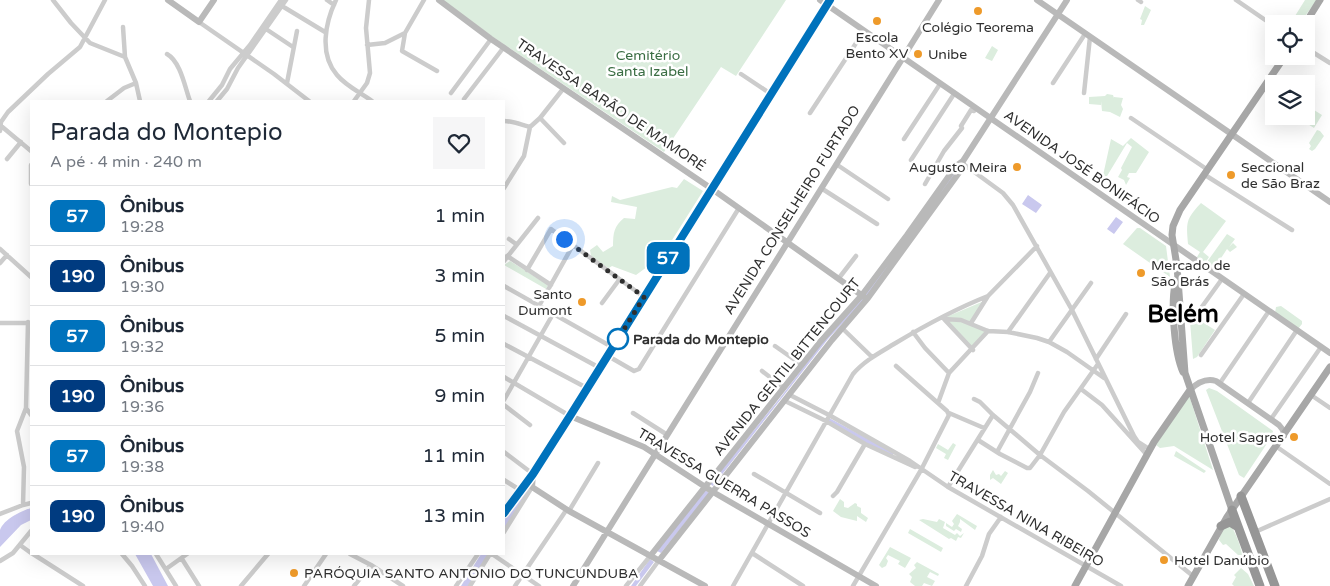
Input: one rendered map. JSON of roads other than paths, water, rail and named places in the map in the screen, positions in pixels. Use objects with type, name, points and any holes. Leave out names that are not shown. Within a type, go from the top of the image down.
[{"type":"highway","points":[[1240,498],[1275,586]]},
{"type":"highway","points":[[1232,510],[1260,586]]},
{"type":"highway","points":[[1222,526],[1230,522],[1238,527]]},
{"type":"main road","points":[[1311,15],[1320,0]]},
{"type":"main road","points":[[1232,510],[1185,373],[1177,266],[1173,246],[1173,226],[1180,210],[1279,65]]},
{"type":"main road","points":[[1188,586],[1232,510],[1330,367]]},
{"type":"main road","points":[[1075,586],[1116,514],[1148,452],[1190,390]]},
{"type":"street","points":[[53,0],[84,39],[97,47],[110,50],[125,57]]},
{"type":"street","points":[[0,131],[1,122],[8,112],[80,47],[105,0]]},
{"type":"street","points":[[168,0],[287,83],[305,100]]},
{"type":"street","points":[[198,22],[214,0]]},
{"type":"street","points":[[218,100],[280,0]]},
{"type":"street","points":[[210,100],[222,85],[230,69],[246,54],[286,0]]},
{"type":"street","points":[[327,0],[335,2],[326,32],[326,49],[334,71],[340,78],[371,100]]},
{"type":"street","points":[[355,100],[361,93],[370,73],[366,28],[369,0]]},
{"type":"street","points":[[424,0],[405,33],[402,51],[437,71]]},
{"type":"street","name":"AVENIDA JOSÉ BONIFÁCIO","points":[[820,0],[828,2],[864,31],[954,94],[1330,353]]},
{"type":"street","name":"AVENIDA CONSELHEIRO FURTADO","points":[[573,586],[666,434],[939,0]]},
{"type":"street","points":[[1037,0],[1330,202]]},
{"type":"street","name":"AVENIDA GENTIL BITTENCOURT","points":[[640,586],[865,297],[956,166],[962,162],[1067,0]]},
{"type":"street","points":[[1236,0],[1265,20]]},
{"type":"street","name":"TRAVESSA BARÃO DE MAMORÉ","points":[[440,1],[563,89],[712,189],[865,297]]},
{"type":"street","points":[[505,507],[533,474],[828,2]]},
{"type":"street","points":[[282,6],[326,32]]},
{"type":"street","points":[[123,27],[125,57],[136,83],[140,100]]},
{"type":"street","points":[[266,29],[293,47]]},
{"type":"street","points":[[810,112],[864,31]]},
{"type":"street","points":[[287,83],[297,32]]},
{"type":"street","points":[[368,45],[385,43],[405,33]]},
{"type":"street","points":[[1054,83],[1088,36]]},
{"type":"street","points":[[1084,93],[1088,36]]},
{"type":"street","points":[[451,93],[491,38]]},
{"type":"street","points":[[464,98],[504,47]]},
{"type":"street","points":[[167,54],[184,80],[190,100]]},
{"type":"street","points":[[1315,54],[1330,63]]},
{"type":"street","points":[[741,74],[771,94]]},
{"type":"street","points":[[108,100],[124,88],[136,83]]},
{"type":"street","points":[[904,139],[940,84]]},
{"type":"street","points":[[505,186],[524,156],[530,127],[540,118],[563,89]]},
{"type":"street","points":[[911,160],[954,94]]},
{"type":"street","points":[[925,184],[944,150],[962,128],[961,126],[971,110],[974,111],[976,108]]},
{"type":"street","points":[[540,118],[564,144]]},
{"type":"street","points":[[1132,118],[1292,230]]},
{"type":"street","points":[[505,121],[530,127]]},
{"type":"street","points":[[0,125],[30,151]]},
{"type":"street","points":[[6,158],[21,142]]},
{"type":"street","points":[[962,162],[1007,197],[1037,246],[1050,273],[1072,310],[1136,440],[1148,452]]},
{"type":"street","points":[[836,164],[888,199]]},
{"type":"street","points":[[821,188],[877,224]]},
{"type":"street","points":[[608,356],[634,371],[639,369],[739,208]]},
{"type":"street","points":[[505,260],[538,218]]},
{"type":"street","points":[[527,270],[551,229],[644,297]]},
{"type":"street","points":[[509,239],[516,244]]},
{"type":"street","points":[[539,306],[573,245]]},
{"type":"street","points":[[971,323],[988,296],[1037,246]]},
{"type":"street","points":[[0,249],[30,276]]},
{"type":"street","points":[[0,263],[7,255]]},
{"type":"street","points":[[508,256],[551,286]]},
{"type":"street","points":[[839,278],[856,256]]},
{"type":"street","points":[[1008,332],[1050,273]]},
{"type":"street","points":[[1196,315],[1222,279]]},
{"type":"street","points":[[602,303],[619,280]]},
{"type":"street","points":[[1049,342],[1091,283]]},
{"type":"street","points":[[505,287],[612,347]]},
{"type":"street","points":[[1201,355],[1244,294]]},
{"type":"street","points":[[733,586],[853,374],[872,357],[913,332],[943,318],[962,306],[988,296]]},
{"type":"street","name":"AVENIDA GENTIL BITTENCOURT","points":[[626,586],[802,365],[865,297]]},
{"type":"street","points":[[1220,382],[1269,311]]},
{"type":"street","points":[[505,398],[553,314]]},
{"type":"street","points":[[1096,359],[1126,314]]},
{"type":"street","points":[[505,317],[600,368]]},
{"type":"street","points":[[943,318],[961,320],[988,331],[1008,332],[1049,342],[1105,379]]},
{"type":"street","points":[[943,318],[973,350]]},
{"type":"street","points":[[0,328],[0,323],[30,322],[30,348],[26,361],[26,408],[17,431],[24,467],[23,505]]},
{"type":"street","points":[[842,328],[872,357]]},
{"type":"street","points":[[1248,403],[1297,330]]},
{"type":"street","points":[[938,403],[950,373],[973,350],[988,331]]},
{"type":"street","points":[[913,332],[925,348],[950,373]]},
{"type":"street","points":[[505,345],[588,388]]},
{"type":"street","points":[[775,346],[802,365]]},
{"type":"street","points":[[1271,419],[1321,347]]},
{"type":"street","points":[[978,440],[997,452],[1030,468],[1040,455],[1064,412],[1098,364]]},
{"type":"street","points":[[896,366],[949,415],[984,428]]},
{"type":"street","points":[[762,371],[784,388]]},
{"type":"street","points":[[997,452],[1030,392],[1038,373]]},
{"type":"street","name":"TRAVESSA GUERRA PASSOS","points":[[505,378],[570,416],[635,443],[655,454],[713,492],[876,586]]},
{"type":"street","points":[[1190,390],[1196,384],[1203,382],[1212,380],[1220,382],[1282,428],[1284,436]]},
{"type":"street","points":[[1081,389],[1102,405],[1134,442],[1148,452]]},
{"type":"street","name":"TRAVESSA NINA RIBEIRO","points":[[790,395],[910,461],[948,487],[1121,586]]},
{"type":"street","points":[[1311,395],[1330,408]]},
{"type":"street","points":[[974,399],[980,402],[1040,455],[1193,576]]},
{"type":"street","name":"TRAVESSA NINA RIBEIRO","points":[[785,401],[826,421],[865,444],[921,470]]},
{"type":"street","points":[[505,406],[530,424]]},
{"type":"street","points":[[26,408],[30,414]]},
{"type":"street","points":[[633,413],[666,434]]},
{"type":"street","points":[[853,586],[921,470],[949,415]]},
{"type":"street","points":[[948,487],[993,415]]},
{"type":"street","points":[[1123,429],[1129,424]]},
{"type":"street","points":[[832,496],[837,492],[865,444]]},
{"type":"street","points":[[1277,446],[1330,484]]},
{"type":"street","points":[[505,453],[533,474]]},
{"type":"street","points":[[515,586],[598,463]]},
{"type":"street","points":[[505,530],[532,487],[533,474]]},
{"type":"street","points":[[754,474],[820,513]]},
{"type":"street","points":[[505,481],[520,490]]},
{"type":"street","points":[[532,487],[568,510],[705,586]]},
{"type":"street","points":[[1255,532],[1330,499]]},
{"type":"street","points":[[0,514],[30,503]]},
{"type":"street","points":[[966,586],[982,556],[989,534],[1001,517]]},
{"type":"street","points":[[0,561],[13,553],[30,533]]},
{"type":"street","points":[[20,545],[30,552]]},
{"type":"street","points":[[752,553],[802,586]]},
{"type":"street","points":[[35,555],[81,585]]},
{"type":"street","points":[[123,555],[145,586]]},
{"type":"street","points":[[157,555],[176,586]]},
{"type":"street","points":[[166,569],[186,555]]},
{"type":"street","points":[[241,586],[267,555]]},
{"type":"street","points":[[304,586],[325,555]]},
{"type":"street","points":[[352,555],[371,564],[402,586]]},
{"type":"street","points":[[456,586],[477,555]]},
{"type":"street","points":[[470,586],[490,555]]},
{"type":"street","points":[[493,555],[539,586]]},
{"type":"street","points":[[182,559],[199,586]]},
{"type":"street","points":[[354,586],[371,564]]},
{"type":"water","points":[[958,165],[961,167],[866,298],[828,339],[713,486],[710,484],[780,398]]},
{"type":"water","points":[[1028,195],[1042,205],[1036,213],[1022,204]]},
{"type":"water","points":[[1116,217],[1123,222],[1114,234],[1107,229]]},
{"type":"water","points":[[525,486],[528,490],[505,527],[505,516]]},
{"type":"water","points":[[705,490],[709,493],[661,553],[657,551]]},
{"type":"water","points":[[30,508],[30,520],[21,525],[0,547],[0,530],[2,526],[22,511]]},
{"type":"water","points":[[136,555],[152,555],[168,586],[153,586]]},
{"type":"water","points":[[480,555],[487,555],[468,586],[461,586]]},
{"type":"water","points":[[650,559],[654,562],[636,586],[631,586]]},
{"type":"waterway","points":[[830,421],[891,454]]},
{"type":"place","name":"Colégio Teorema","points":[[978,11]]},
{"type":"place","name":"Escola Bento XV","points":[[877,21]]},
{"type":"place","name":"Unibe","points":[[918,54]]},
{"type":"place","name":"Augusto Meira","points":[[1017,167]]},
{"type":"place","name":"Seccional de São Braz","points":[[1231,175]]},
{"type":"place","name":"Mercado de São Brás","points":[[1141,273]]},
{"type":"place","name":"Santo Dumont","points":[[582,302]]},
{"type":"place","name":"Parada do Montepio","points":[[618,339]]},
{"type":"place","name":"Hotel Sagres","points":[[1294,437]]},
{"type":"place","name":"Hotel Danúbio","points":[[1164,560]]},
{"type":"place","name":"PARÓQUIA SANTO ANTONIO DO TUNCUNDUBA","points":[[294,573]]},
{"type":"district","name":"Belém","points":[[1183,314]]},
{"type":"park label","name":"Cemitério Santa Izabel","points":[[648,64]]}]
